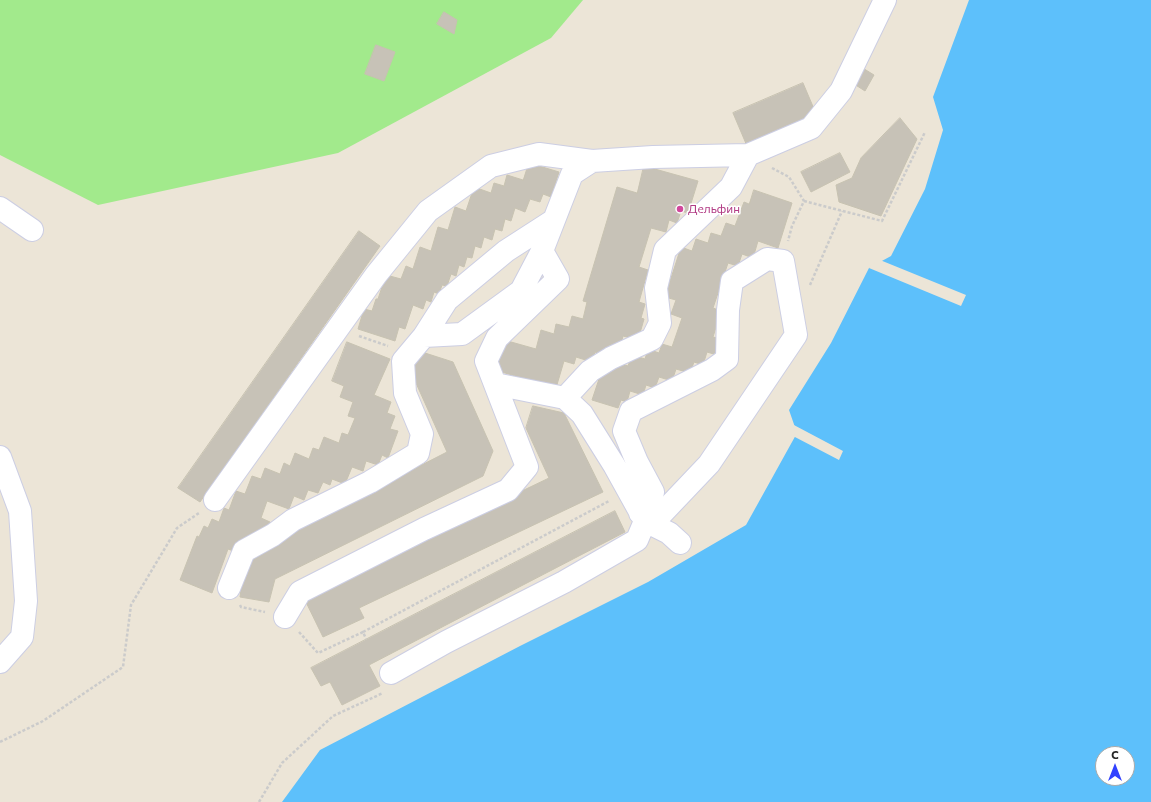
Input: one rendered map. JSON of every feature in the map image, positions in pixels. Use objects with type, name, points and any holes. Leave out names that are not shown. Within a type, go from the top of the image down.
[{"type":"lane","points":[[215,500],[376,275],[428,211],[491,166],[539,154],[592,161],[653,157],[748,155],[811,128],[840,91],[885,0]]},
{"type":"lane","points":[[565,398],[590,371],[611,358],[652,339],[660,323],[656,288],[665,250],[731,187],[748,155]]},
{"type":"lane","points":[[424,336],[462,334],[521,291],[542,251],[572,174],[592,161]]},
{"type":"lane","points":[[0,208],[32,230]]},
{"type":"lane","points":[[230,588],[244,551],[273,535],[293,520],[370,482],[418,453],[422,434],[405,393],[403,361],[424,336],[447,300],[506,251],[554,220]]},
{"type":"lane","points":[[285,617],[300,592],[508,490],[527,467],[486,361],[498,338],[558,279],[542,251]]},
{"type":"lane","points":[[392,673],[446,642],[564,582],[637,540],[646,519],[653,492],[637,462],[624,432],[631,411],[712,370],[727,359],[728,310],[732,280],[767,259],[783,261],[796,335],[709,464],[646,519]]},
{"type":"lane","points":[[496,384],[565,398],[582,414],[646,519],[669,533],[680,543]]},
{"type":"lane","points":[[0,457],[20,511],[26,601],[22,637],[0,662]]},
{"type":"path","points":[[789,177],[804,201],[882,221],[925,132]]},
{"type":"path","points":[[783,261],[792,226],[804,201]]},
{"type":"path","points":[[337,329],[410,352]]},
{"type":"path","points":[[363,632],[628,491]]},
{"type":"path","points":[[0,742],[43,721],[124,667],[131,605],[177,528],[215,500]]},
{"type":"path","points":[[259,802],[282,762],[333,716]]},
{"type":"green space","points":[[0,0],[583,0],[551,38],[338,153],[98,205],[0,155]]},
{"type":"water","points":[[969,0],[1151,0],[1151,802],[282,802],[320,750],[520,646],[648,582],[746,525],[797,433],[789,410],[831,343],[869,268],[891,256],[925,189],[943,130],[933,97]]},
{"type":"pier","points":[[880,260],[966,295],[961,306],[869,268],[871,265]]},
{"type":"pier","points":[[792,424],[843,451],[839,460],[793,436],[795,433]]},
{"type":"building","points":[[444,12],[457,20],[454,34],[437,24]]},
{"type":"building","points":[[376,45],[395,52],[384,81],[365,74]]},
{"type":"building","points":[[861,67],[874,75],[865,91],[851,82]]},
{"type":"building","points":[[803,83],[817,116],[747,146],[733,113]]},
{"type":"building","points":[[900,118],[917,139],[881,216],[839,202],[836,185],[852,178],[861,158]]},
{"type":"building","points":[[840,153],[850,172],[811,192],[801,172]]},
{"type":"building","points":[[529,163],[559,172],[551,197],[543,194],[540,202],[530,199],[525,212],[515,208],[511,221],[505,219],[502,231],[495,229],[492,240],[484,237],[481,248],[475,246],[472,258],[467,257],[464,267],[459,265],[456,276],[451,274],[447,286],[442,285],[439,294],[434,292],[431,302],[426,300],[423,309],[413,305],[405,329],[399,327],[395,341],[358,329],[364,309],[372,311],[376,299],[378,299],[386,275],[401,279],[406,266],[413,269],[420,247],[431,251],[438,227],[448,230],[455,207],[466,211],[474,187],[491,193],[494,183],[504,186],[507,175],[523,180]]},
{"type":"building","points":[[644,166],[698,181],[688,213],[681,211],[677,223],[669,220],[666,232],[651,228],[639,267],[648,270],[639,302],[645,304],[641,318],[644,319],[638,340],[623,336],[620,348],[609,345],[606,356],[595,352],[592,362],[576,357],[574,364],[564,361],[556,388],[495,370],[504,340],[536,349],[541,330],[554,334],[556,324],[569,327],[572,316],[583,319],[587,302],[583,301],[617,187],[637,193]]},
{"type":"building","points":[[754,190],[792,203],[778,248],[758,241],[753,258],[742,254],[738,266],[728,263],[713,308],[721,311],[713,337],[721,339],[717,355],[707,352],[703,365],[694,362],[690,373],[676,369],[672,381],[659,377],[655,388],[646,385],[643,395],[630,391],[627,402],[621,400],[618,408],[592,400],[603,367],[615,362],[628,366],[632,355],[645,359],[648,349],[659,353],[662,344],[672,347],[682,318],[671,314],[676,300],[665,297],[681,247],[692,251],[696,239],[708,243],[711,233],[721,236],[726,223],[735,226],[744,202],[749,204]]},
{"type":"building","points":[[359,231],[380,246],[200,502],[178,488]]},
{"type":"building","points":[[347,342],[390,359],[374,395],[391,402],[387,413],[395,416],[390,429],[398,431],[388,458],[382,455],[378,465],[366,461],[363,471],[352,467],[345,484],[332,479],[330,485],[323,482],[318,493],[308,490],[304,500],[294,496],[289,509],[267,501],[261,518],[270,522],[265,537],[253,533],[249,544],[240,541],[236,552],[228,549],[212,593],[180,580],[197,536],[199,537],[204,526],[208,528],[212,519],[219,522],[224,508],[229,510],[236,491],[245,494],[252,476],[261,479],[265,468],[280,474],[284,463],[290,466],[295,453],[309,459],[313,448],[319,450],[324,437],[339,443],[342,433],[348,435],[355,418],[348,416],[353,402],[340,397],[344,386],[332,381]]},
{"type":"building","points":[[425,353],[453,362],[493,451],[483,476],[275,579],[269,602],[240,597],[245,558],[256,550],[447,452],[407,363]]},
{"type":"building","points":[[533,406],[564,413],[603,492],[359,608],[364,618],[323,637],[303,596],[549,478],[526,428]]},
{"type":"building","points":[[615,511],[625,532],[369,665],[380,686],[342,705],[330,682],[321,686],[311,668]]},
{"type":"place","name":"Дельфин","points":[[680,209]]}]
